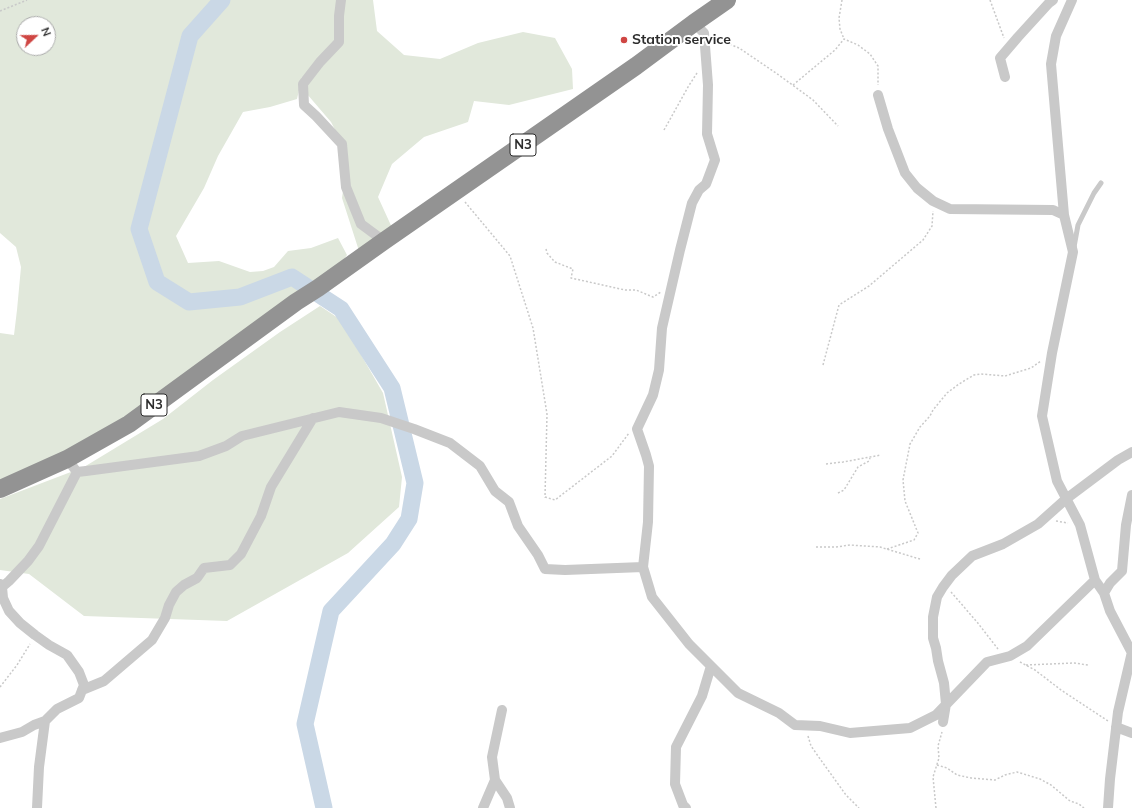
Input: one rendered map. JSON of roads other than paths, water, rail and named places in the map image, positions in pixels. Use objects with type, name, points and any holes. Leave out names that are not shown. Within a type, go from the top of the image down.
[{"type":"highway","name":"N3","points":[[0,489],[72,465],[296,302],[636,66],[699,28],[728,0]]},
{"type":"street","points":[[341,0],[338,42],[303,84],[304,105],[342,144],[346,187],[361,224],[384,241]]},
{"type":"street","points":[[1005,77],[1000,58],[1049,3],[1054,0]]},
{"type":"street","points":[[1072,0],[1056,36],[1051,64],[1064,215],[1074,252],[1052,353],[1042,416],[1057,481],[1080,525],[1095,580],[1104,593],[1110,611],[1132,652],[1118,712],[1108,808]]},
{"type":"street","points":[[699,28],[706,62],[708,85],[707,134],[715,160],[706,184],[699,190],[692,203],[662,328],[659,370],[653,395],[637,429],[649,466],[648,522],[643,566],[652,597],[689,644],[738,693],[779,713],[795,725],[820,726],[850,733],[910,728],[936,715],[987,662],[1010,656],[1027,646],[1095,580]]},
{"type":"street","points":[[878,95],[888,129],[905,174],[917,188],[933,202],[950,209],[1053,210],[1064,215]]},
{"type":"street","points":[[0,738],[22,732],[45,721],[57,709],[79,698],[84,685],[79,672],[67,655],[48,645],[20,623],[9,611],[1,598],[1,586],[9,581],[28,561],[39,546],[72,465],[199,456],[226,446],[242,436],[339,412],[381,418],[414,429],[450,444],[480,466],[495,491],[509,502],[518,526],[538,555],[545,569],[565,570],[643,566]]},
{"type":"street","points":[[82,690],[104,681],[152,640],[165,618],[169,605],[176,592],[184,585],[197,578],[204,568],[230,564],[241,554],[261,516],[271,487],[313,418]]},
{"type":"street","points":[[944,722],[946,704],[944,682],[933,638],[933,617],[937,597],[946,583],[952,575],[972,556],[1003,544],[1038,524],[1066,499],[1118,460],[1132,452]]},
{"type":"street","points":[[1104,593],[1110,583],[1122,571],[1130,527],[1132,495]]},
{"type":"street","points":[[686,808],[683,805],[675,784],[676,747],[702,696],[711,666]]},
{"type":"street","points":[[483,808],[494,780],[492,757],[502,710]]},
{"type":"street","points":[[37,808],[39,767],[45,721]]},
{"type":"street","points":[[1116,727],[1132,733]]},
{"type":"street","points":[[494,780],[507,798],[510,808]]},
{"type":"lane","points":[[1074,252],[1078,225],[1094,192],[1101,183]]},
{"type":"waterway","points":[[222,0],[190,36],[139,229],[157,282],[189,302],[240,297],[292,277],[341,309],[392,388],[415,483],[409,519],[393,544],[331,611],[305,724],[324,808]]},
{"type":"place","name":"Station service","points":[[624,40]]}]
